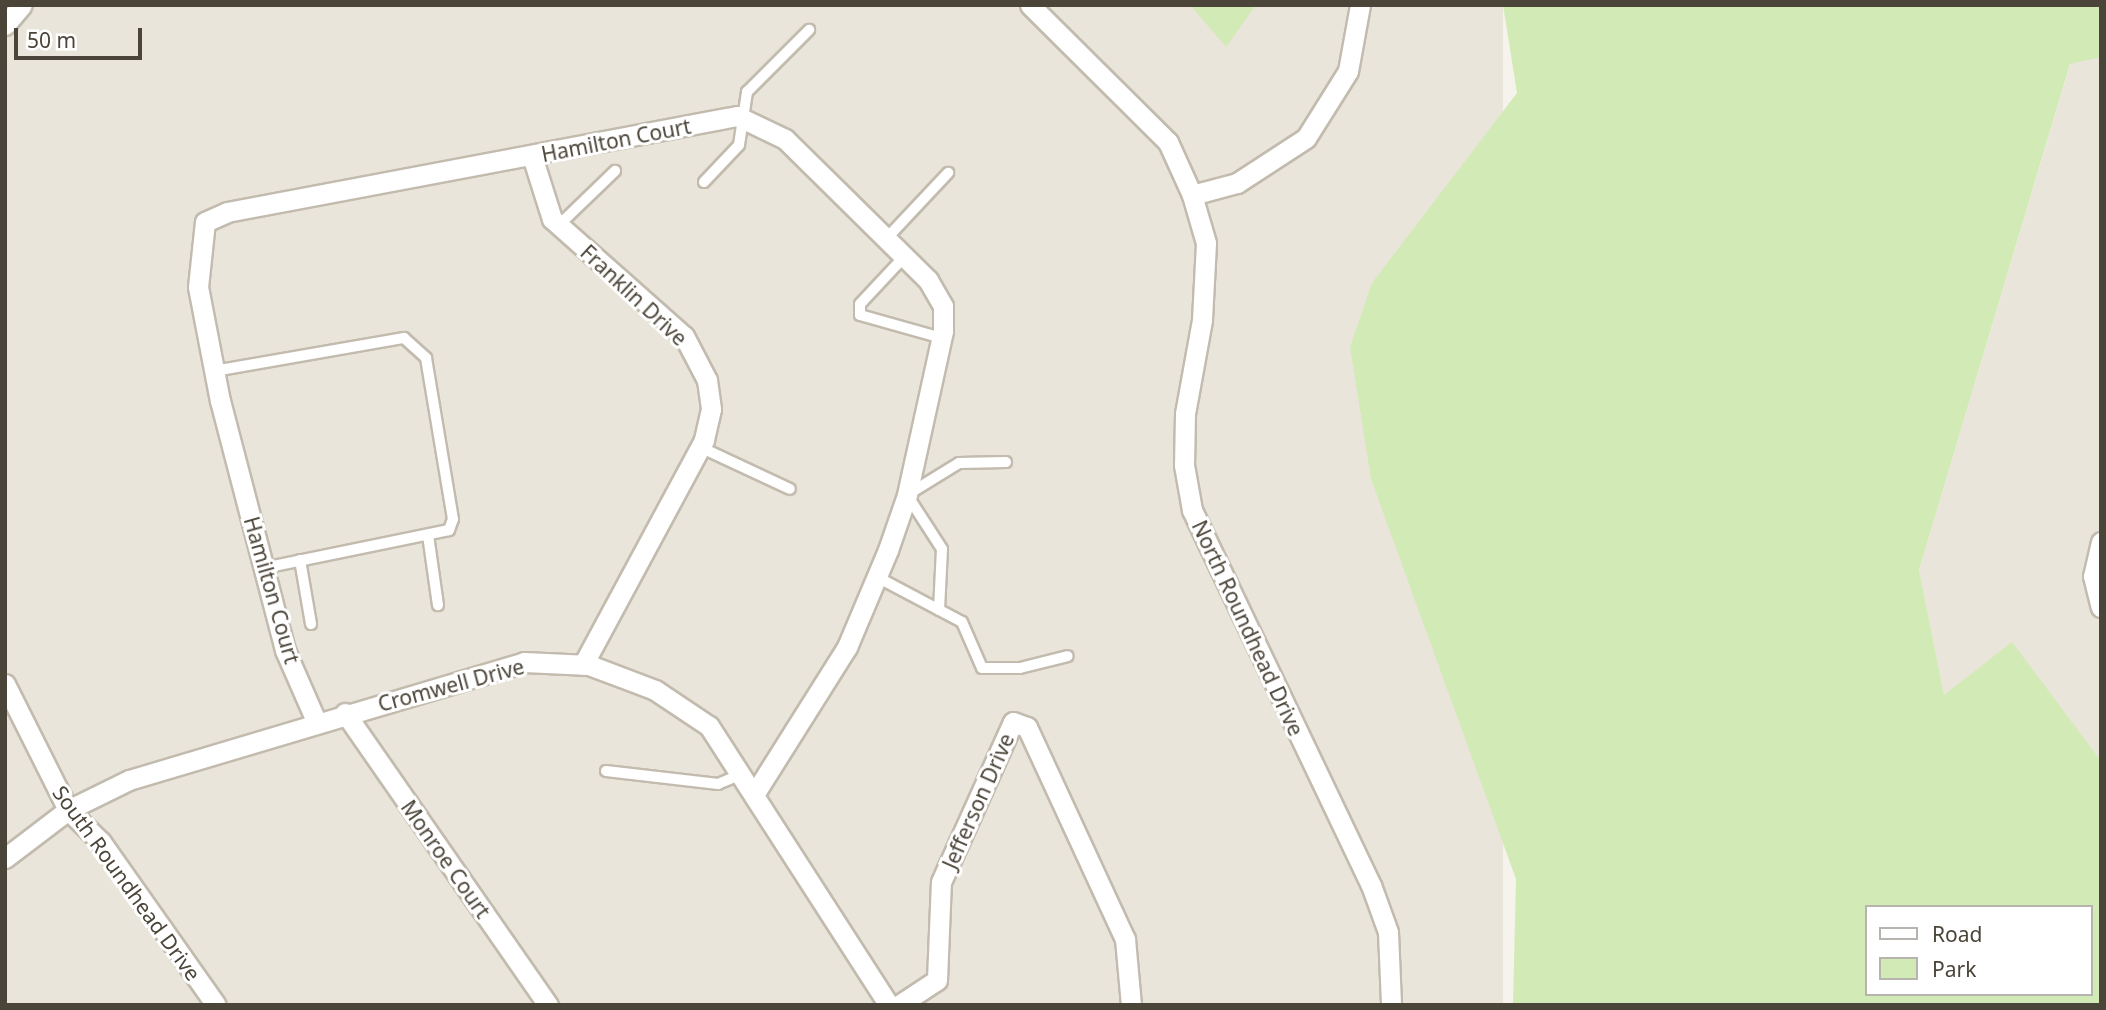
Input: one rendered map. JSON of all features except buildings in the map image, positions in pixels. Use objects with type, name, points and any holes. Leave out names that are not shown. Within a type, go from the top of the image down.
[{"type":"street","points":[[5,25],[22,5]]},
{"type":"street","name":"North Roundhead Drive","points":[[1030,5],[1168,142],[1192,195],[1206,256],[1202,320],[1185,414],[1184,465],[1192,510],[1371,885],[1388,932],[1391,1005]]},
{"type":"street","points":[[1192,195],[1237,183],[1306,138],[1348,71],[1360,5]]},
{"type":"street","points":[[743,118],[785,139],[904,257],[943,306],[942,338],[907,495],[877,577],[847,648],[755,793]]},
{"type":"street","name":"Hamilton Court","points":[[316,722],[285,650],[214,370],[198,287],[205,222],[227,212],[743,118]]},
{"type":"street","name":"Franklin Drive","points":[[532,156],[539,193],[559,225],[684,336],[707,380],[712,409],[700,447],[583,665]]},
{"type":"street","points":[[2101,542],[2093,576],[2101,607]]},
{"type":"street","name":"Cromwell Drive","points":[[5,858],[68,810],[129,780],[345,713],[524,662],[583,665],[655,690],[709,726],[755,793],[889,1005]]},
{"type":"street","name":"South Roundhead Drive","points":[[5,684],[68,810],[101,842],[216,1005]]},
{"type":"street","name":"Monroe Court","points":[[345,713],[548,1005]]},
{"type":"street","name":"Jefferson Drive","points":[[899,1005],[937,980],[941,882],[1013,722],[1027,727],[1125,939],[1131,1005]]},
{"type":"lane","points":[[704,181],[738,145],[752,84],[809,30]]},
{"type":"lane","points":[[559,225],[615,172]]},
{"type":"lane","points":[[886,239],[948,173]]},
{"type":"lane","points":[[904,257],[860,304],[860,315],[942,338]]},
{"type":"lane","points":[[214,370],[404,338],[426,358],[453,519],[449,530],[264,568]]},
{"type":"lane","points":[[700,447],[790,489]]},
{"type":"lane","points":[[939,610],[942,550],[907,495],[959,463],[1006,462]]},
{"type":"lane","points":[[428,535],[438,605]]},
{"type":"lane","points":[[300,560],[311,624]]},
{"type":"lane","points":[[877,577],[962,622],[982,668],[1020,668],[1068,656]]},
{"type":"lane","points":[[606,771],[718,783],[742,774]]},
{"type":"shaded area","points":[[5,5],[1503,5],[1503,1005],[5,1005]]},
{"type":"shaded area","points":[[2088,5],[2101,5],[2101,864],[1944,696],[1919,570]]},
{"type":"green space","points":[[1190,5],[1256,5],[1226,47]]},
{"type":"green space","points":[[1503,5],[2101,5],[2101,57],[2070,64],[1919,570],[1944,695],[2012,642],[2101,761],[2101,1005],[1513,1005],[1516,879],[1371,479],[1350,347],[1372,283],[1517,93]]}]
